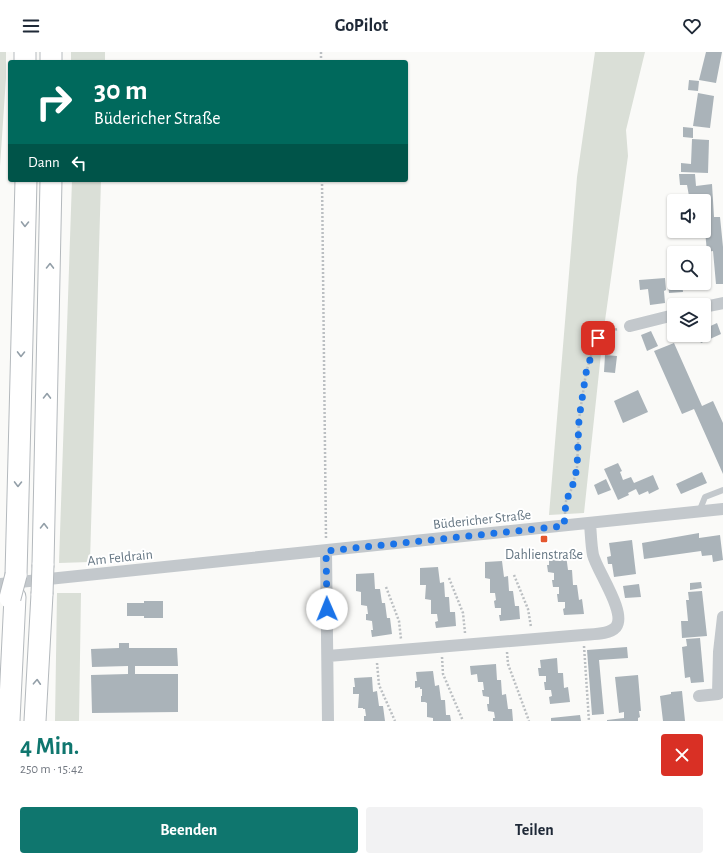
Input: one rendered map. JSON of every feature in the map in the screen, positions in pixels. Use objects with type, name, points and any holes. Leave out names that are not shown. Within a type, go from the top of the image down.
[{"type":"highway","points":[[9,721],[11,585],[26,182]]},
{"type":"highway","points":[[35,721],[43,565],[52,182]]},
{"type":"highway","points":[[0,678],[11,585]]},
{"type":"street","points":[[711,305],[723,302]]},
{"type":"street","points":[[630,326],[667,317]]},
{"type":"street","name":"Büdericher Straße","points":[[244,559],[723,509]]},
{"type":"street","points":[[328,656],[583,635],[607,632],[611,630],[618,624],[619,617],[593,555],[590,524]]},
{"type":"street","points":[[326,551],[328,721]]},
{"type":"street","name":"Am Feldrain","points":[[11,585],[244,559]]},
{"type":"street","points":[[699,696],[718,694],[719,652],[723,617]]},
{"type":"lane","points":[[699,512],[705,497],[723,490]]},
{"type":"path","points":[[322,182],[326,551]]},
{"type":"path","points":[[564,526],[566,501],[572,488],[577,468],[581,400],[586,373],[592,353],[598,338],[608,331],[630,326]]},
{"type":"path","points":[[514,575],[528,609],[532,639]]},
{"type":"path","points":[[449,578],[463,612],[466,645]]},
{"type":"path","points":[[386,587],[399,621],[402,650]]},
{"type":"path","points":[[583,635],[590,721]]},
{"type":"path","points":[[506,642],[508,664],[529,721]]},
{"type":"path","points":[[441,647],[443,674],[463,721]]},
{"type":"path","points":[[376,652],[379,685],[395,721]]},
{"type":"shaded area","points":[[0,52],[6,52],[6,78],[0,166]]},
{"type":"shaded area","points":[[71,52],[105,52],[105,60],[71,60]]},
{"type":"shaded area","points":[[595,52],[645,52],[626,130],[628,156],[603,335],[584,513],[549,515],[577,177]]},
{"type":"shaded area","points":[[72,182],[101,182],[90,562],[59,563]]},
{"type":"shaded area","points":[[57,593],[81,593],[79,721],[55,721]]},
{"type":"building","points":[[706,52],[722,52],[716,83],[699,80]]},
{"type":"building","points":[[689,80],[699,81],[698,91],[688,90]]},
{"type":"building","points":[[698,93],[714,96],[710,128],[693,126]]},
{"type":"building","points":[[683,127],[693,128],[693,138],[683,137]]},
{"type":"building","points":[[692,139],[709,140],[708,173],[681,172],[681,163],[691,164]]},
{"type":"building","points":[[679,174],[695,174],[696,186],[712,184],[714,217],[720,217],[723,247],[723,284],[716,284],[713,251],[711,251],[711,246],[706,246],[706,238],[711,238],[711,194],[689,194],[687,185],[680,185]]},
{"type":"building","points":[[665,278],[665,303],[650,305],[648,289],[640,290],[639,280]]},
{"type":"building","points":[[669,290],[683,290],[683,292],[669,293]]},
{"type":"building","points":[[717,323],[721,334],[711,338],[711,326]]},
{"type":"building","points":[[651,331],[658,346],[647,351],[641,335]]},
{"type":"building","points":[[674,343],[702,406],[713,401],[723,423],[723,474],[694,409],[682,414],[654,351]]},
{"type":"building","points":[[605,355],[617,356],[615,373],[604,372]]},
{"type":"building","points":[[638,390],[648,412],[623,423],[614,401]]},
{"type":"building","points":[[618,463],[622,471],[620,472],[623,480],[631,477],[634,483],[653,475],[659,489],[649,494],[648,491],[639,495],[636,489],[628,493],[629,495],[618,500],[604,469]]},
{"type":"building","points":[[702,472],[707,483],[681,494],[676,484]]},
{"type":"building","points":[[606,479],[611,490],[598,495],[594,485]]},
{"type":"building","points":[[699,533],[699,538],[720,535],[723,560],[713,562],[712,555],[702,556],[701,551],[644,559],[642,543]]},
{"type":"building","points":[[632,540],[636,574],[614,577],[612,564],[608,564],[607,557],[611,556],[609,543]]},
{"type":"building","points":[[566,555],[568,570],[572,570],[573,585],[577,585],[579,600],[582,599],[584,614],[564,615],[563,609],[565,608],[565,602],[558,602],[557,594],[559,594],[559,587],[553,587],[552,580],[554,580],[554,573],[548,572],[547,565],[549,565],[549,556]]},
{"type":"building","points":[[502,561],[504,577],[508,576],[509,591],[513,591],[515,606],[519,606],[520,619],[500,621],[499,615],[501,615],[501,608],[495,608],[495,593],[490,593],[490,579],[485,578],[485,562]]},
{"type":"building","points":[[438,567],[440,583],[444,582],[445,597],[449,597],[450,612],[455,612],[456,626],[436,628],[435,622],[438,621],[437,614],[431,614],[431,600],[425,599],[426,585],[420,585],[420,568]]},
{"type":"building","points":[[374,573],[375,589],[380,589],[382,603],[385,603],[387,618],[390,618],[392,634],[372,637],[372,621],[366,620],[366,614],[368,614],[367,606],[361,605],[361,592],[356,591],[356,574]]},
{"type":"building","points":[[701,582],[702,588],[690,590],[690,583]]},
{"type":"building","points":[[639,584],[641,597],[625,598],[623,586]]},
{"type":"building","points":[[702,591],[707,636],[682,638],[681,621],[688,621],[686,600],[689,600],[688,592]]},
{"type":"building","points":[[144,601],[163,601],[163,618],[127,616],[127,603],[144,603]]},
{"type":"building","points":[[700,638],[704,682],[691,683],[690,677],[685,678],[682,647],[687,646],[686,639]]},
{"type":"building","points":[[119,643],[129,643],[129,648],[177,648],[178,666],[135,666],[135,674],[178,674],[178,712],[92,713],[91,675],[128,674],[128,666],[92,667],[91,649],[119,648]]},
{"type":"building","points":[[627,647],[628,658],[599,660],[604,714],[592,715],[587,650]]},
{"type":"building","points":[[557,658],[558,673],[563,673],[564,688],[568,687],[570,702],[550,704],[549,697],[552,696],[551,690],[545,690],[544,682],[546,682],[546,676],[539,676],[538,668],[541,668],[540,660]]},
{"type":"building","points":[[496,664],[497,680],[501,680],[502,695],[506,694],[508,709],[512,709],[513,721],[493,721],[493,718],[495,718],[494,712],[488,711],[487,704],[489,704],[489,697],[483,696],[483,682],[478,682],[477,674],[471,675],[470,666]]},
{"type":"building","points":[[433,671],[435,686],[439,685],[441,700],[445,700],[446,715],[450,715],[451,721],[433,721],[433,718],[427,717],[427,703],[421,702],[422,689],[420,689],[420,687],[415,688],[415,681],[417,681],[416,672]]},
{"type":"building","points":[[638,675],[641,711],[639,711],[640,717],[638,718],[638,721],[607,721],[624,718],[624,712],[619,713],[615,677]]},
{"type":"building","points":[[372,677],[373,692],[377,691],[379,706],[383,706],[385,721],[364,721],[364,716],[366,716],[365,709],[358,708],[359,694],[353,694],[353,687],[355,687],[354,678]]},
{"type":"building","points":[[682,691],[685,721],[663,721],[660,696],[671,694],[671,692]]},
{"type":"building","points":[[580,715],[581,721],[551,721],[551,718]]},
{"type":"place","name":"Dahlienstraße","points":[[544,539]]},
{"type":"route","points":[[327,609],[326,551],[564,526],[566,501],[572,488],[577,468],[581,400],[586,373],[598,338]]}]
